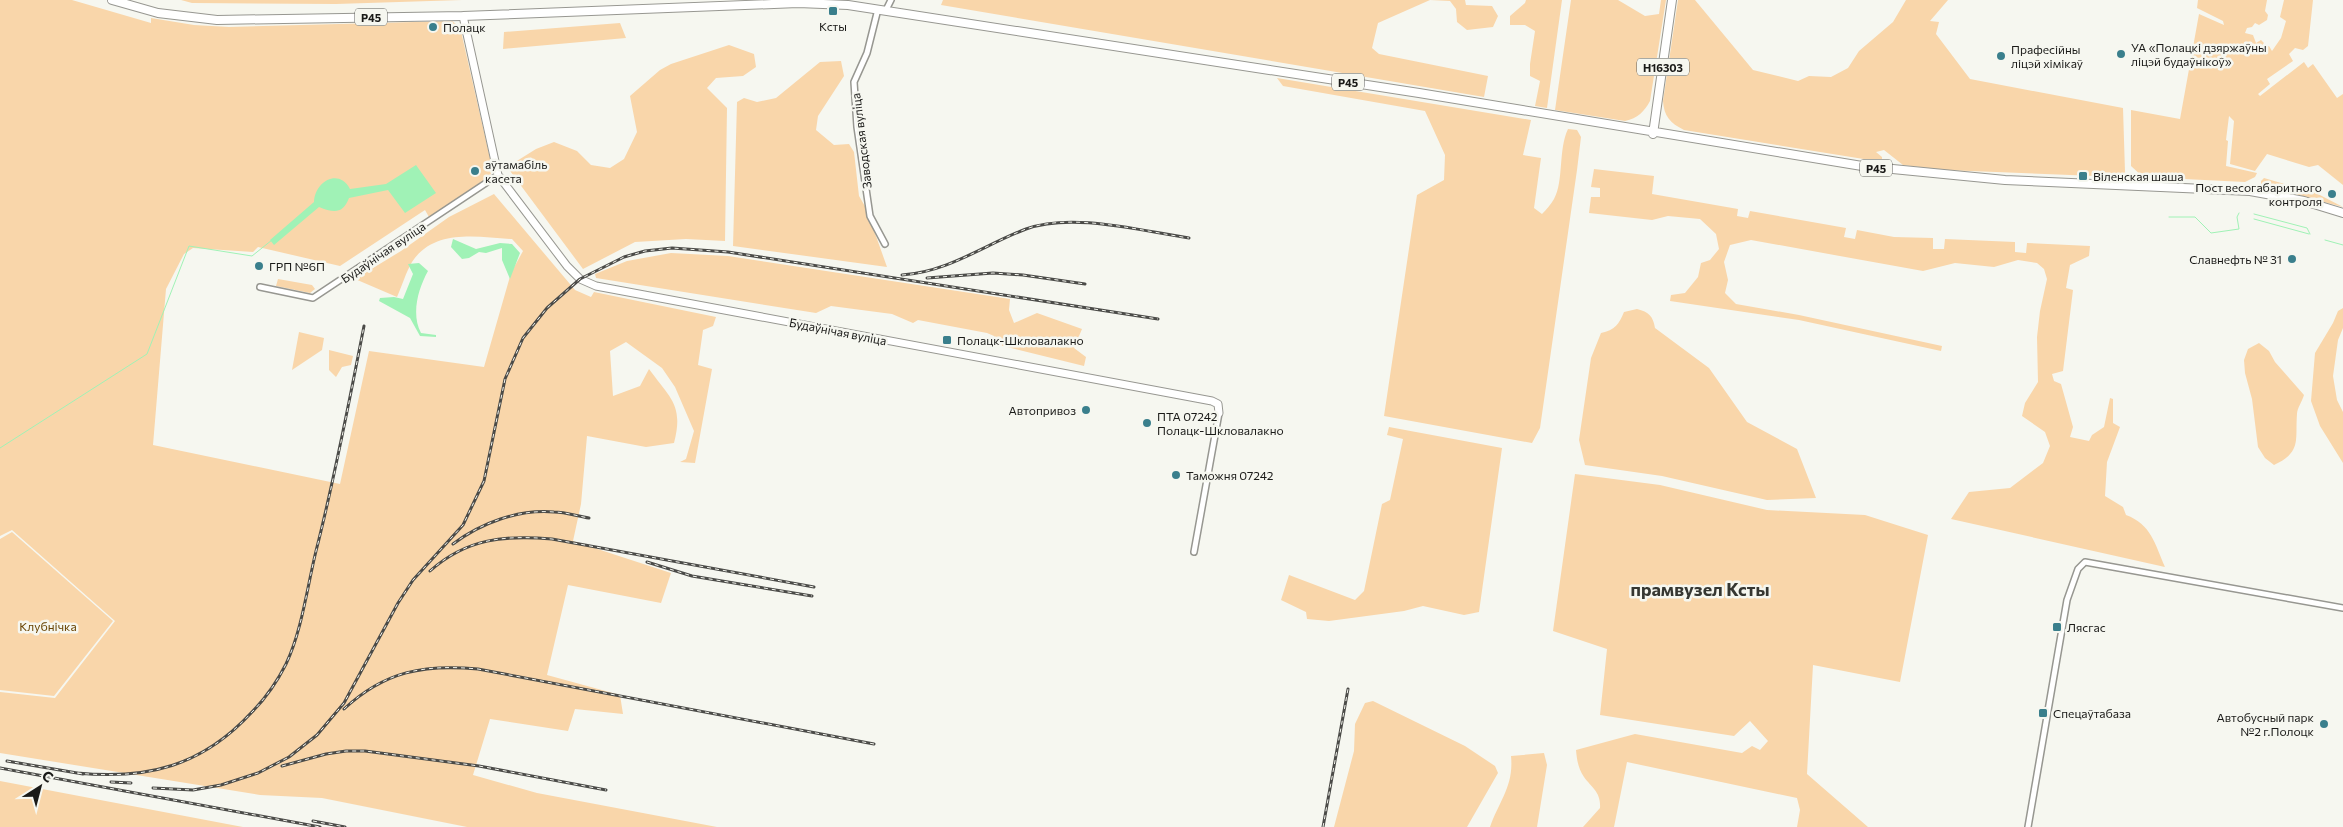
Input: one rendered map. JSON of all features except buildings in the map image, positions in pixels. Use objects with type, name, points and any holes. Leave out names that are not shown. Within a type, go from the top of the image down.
[{"type":"main road","name":"Р45","points":[[112,0],[158,12],[217,20],[463,16],[798,3],[882,9],[1419,93],[1653,134],[1862,166],[1944,176],[2250,191],[2304,201],[2343,213]]},
{"type":"main road","name":"Н16303","points":[[1653,134],[1672,0]]},
{"type":"street","name":"Заводская вуліца","points":[[885,244],[870,216],[857,127],[854,82],[867,53],[882,9],[892,0]]},
{"type":"street","name":"Будаўнічая вуліца","points":[[463,16],[498,175],[566,266],[580,279],[596,286],[1206,399],[1218,404],[1220,413]]},
{"type":"street","name":"Будаўнічая вуліца","points":[[260,287],[313,298],[498,175]]},
{"type":"street","points":[[1194,552],[1220,413]]},
{"type":"street","points":[[2028,827],[2067,600],[2078,569],[2085,562],[2343,608]]},
{"type":"green space","points":[[0,0],[72,0],[151,23],[151,18],[194,25],[229,27],[452,21],[460,27],[492,167],[490,178],[429,217],[425,210],[340,266],[258,247],[253,252],[193,248],[184,254],[166,289],[153,445],[340,484],[369,351],[484,367],[511,273],[523,251],[512,239],[471,236],[444,239],[421,251],[412,262],[397,297],[355,279],[401,251],[449,217],[494,194],[575,290],[591,297],[594,292],[716,317],[713,326],[703,330],[698,365],[712,369],[695,463],[680,462],[686,459],[694,431],[675,387],[662,368],[626,342],[610,351],[613,396],[640,386],[649,369],[669,395],[676,411],[677,430],[674,443],[646,447],[587,436],[581,504],[573,541],[671,573],[661,603],[568,585],[547,675],[620,695],[623,714],[575,709],[568,731],[490,719],[473,775],[537,793],[717,827],[467,827],[322,798],[260,795],[0,753],[0,692],[55,698],[115,621],[12,530],[0,536]]},
{"type":"green space","points":[[181,0],[462,0],[336,4],[192,3]]},
{"type":"green space","points":[[943,0],[1430,0],[1378,23],[1372,48],[1379,54],[1488,76],[1484,97],[941,5]]},
{"type":"green space","points":[[1430,0],[1465,0],[1466,5],[1492,6],[1498,16],[1493,27],[1467,30],[1457,22],[1456,9],[1450,1]]},
{"type":"green space","points":[[1526,0],[1562,0],[1547,108],[1535,106],[1540,81],[1530,76],[1535,31],[1525,25],[1510,25],[1510,16]]},
{"type":"green space","points":[[1571,0],[1618,0],[1645,16],[1659,14],[1661,0],[1666,0],[1650,101],[1643,111],[1630,120],[1625,121],[1555,110]]},
{"type":"green space","points":[[1678,0],[1695,0],[1753,70],[1798,81],[1809,76],[1831,77],[1848,68],[1859,51],[1893,22],[1906,0],[1948,0],[1930,21],[1939,22],[1936,34],[1970,79],[2123,108],[2125,172],[2121,177],[1945,170],[1903,165],[1884,150],[1876,152],[1882,157],[1882,160],[1876,161],[1684,130],[1675,125],[1669,118],[1663,101]]},
{"type":"green space","points":[[2198,0],[2267,0],[2265,11],[2268,15],[2267,20],[2259,25],[2255,23],[2252,27],[2247,28],[2245,33],[2253,35],[2256,43],[2261,40],[2264,43],[2262,46],[2269,46],[2272,51],[2281,38],[2286,21],[2280,17],[2284,0],[2313,0],[2308,46],[2303,50],[2295,48],[2289,54],[2293,61],[2267,79],[2270,84],[2258,94],[2260,96],[2304,62],[2308,68],[2313,64],[2337,98],[2343,94],[2343,185],[2318,165],[2309,167],[2267,154],[2255,171],[2230,164],[2234,121],[2229,116],[2226,140],[2228,141],[2226,166],[2257,173],[2255,177],[2245,182],[2143,177],[2131,166],[2131,110],[2180,119],[2199,14],[2224,25],[2223,21],[2197,8]]},
{"type":"green space","points":[[620,23],[626,38],[503,49],[504,32]]},
{"type":"green space","points":[[729,45],[754,54],[756,67],[743,76],[716,78],[707,88],[727,108],[725,241],[686,239],[635,242],[583,269],[507,167],[536,149],[554,142],[577,151],[591,165],[610,168],[624,159],[637,132],[630,96],[660,70],[671,64]]},
{"type":"green space","points":[[841,61],[844,76],[818,116],[816,130],[834,145],[849,144],[854,152],[859,196],[866,208],[887,267],[733,246],[737,102],[744,98],[757,102],[776,98],[820,62]]},
{"type":"green space","points":[[1277,78],[1531,120],[1523,155],[1541,158],[1534,208],[1542,214],[1553,201],[1557,192],[1563,146],[1568,129],[1577,130],[1581,137],[1577,170],[1540,428],[1532,443],[1384,416],[1417,195],[1444,180],[1445,155],[1425,111],[1283,86]]},
{"type":"green space","points":[[1594,169],[1654,176],[1652,194],[1738,209],[1737,216],[1748,218],[1750,211],[1846,228],[1844,237],[1855,239],[1857,230],[1894,237],[1933,238],[1933,249],[1944,249],[1945,239],[2015,242],[2015,252],[2026,253],[2027,243],[2090,246],[2089,256],[2070,265],[2066,288],[2073,290],[2063,371],[2052,374],[2054,381],[2061,384],[2073,427],[2070,437],[2089,441],[2092,435],[2104,427],[2110,398],[2113,399],[2113,423],[2120,427],[2107,462],[2105,496],[2123,507],[2126,515],[2147,529],[2165,567],[1951,519],[1969,492],[2010,488],[2043,463],[2050,446],[2045,432],[2022,416],[2025,403],[2038,382],[2037,337],[2047,279],[2044,269],[2037,263],[2018,260],[1994,267],[1955,263],[1923,271],[1751,240],[1730,245],[1724,262],[1728,280],[1725,293],[1736,304],[1799,315],[1942,346],[1941,351],[1799,320],[1670,301],[1671,295],[1685,293],[1698,277],[1701,263],[1710,260],[1719,249],[1716,234],[1700,219],[1668,216],[1652,220],[1589,213],[1591,197],[1600,197],[1600,188],[1591,187]]},
{"type":"green space","points":[[2264,178],[2316,193],[2343,207],[2267,187],[2261,184]]},
{"type":"green space","points":[[671,253],[728,256],[1010,299],[1009,310],[1014,323],[1037,313],[1082,329],[1074,348],[1086,357],[1084,366],[995,344],[994,336],[987,333],[918,320],[913,323],[892,314],[831,306],[816,313],[596,278],[595,274],[627,261]]},
{"type":"green space","points":[[278,279],[312,285],[315,289],[310,293],[276,286]]},
{"type":"green space","points":[[2343,308],[2343,328],[2338,340],[2333,376],[2337,400],[2343,412],[2343,463],[2320,426],[2311,401],[2315,353],[2338,311]]},
{"type":"green space","points":[[1637,309],[1647,313],[1652,318],[1655,328],[1709,368],[1747,422],[1797,449],[1816,498],[1767,500],[1662,476],[1585,465],[1579,440],[1591,358],[1601,333],[1616,326],[1624,312]]},
{"type":"green space","points":[[299,332],[324,338],[322,350],[292,370]]},
{"type":"green space","points":[[2259,343],[2269,351],[2275,362],[2304,395],[2297,412],[2296,438],[2293,450],[2283,460],[2274,465],[2265,458],[2258,447],[2252,399],[2245,373],[2244,360],[2248,349]]},
{"type":"green space","points":[[329,350],[353,356],[351,365],[342,367],[336,377],[329,370]]},
{"type":"green space","points":[[1389,427],[1502,448],[1479,612],[1464,615],[1423,606],[1404,611],[1329,621],[1307,619],[1306,612],[1281,600],[1289,575],[1355,600],[1364,591],[1382,504],[1390,500],[1403,439],[1387,435]]},
{"type":"green space","points":[[1575,474],[1660,485],[1767,510],[1865,515],[1928,535],[1900,682],[1813,665],[1807,774],[1868,827],[1797,827],[1800,810],[1797,798],[1627,762],[1614,827],[1583,827],[1600,808],[1600,803],[1597,794],[1580,770],[1576,750],[1635,734],[1742,753],[1752,746],[1760,750],[1768,741],[1750,721],[1734,736],[1600,715],[1607,649],[1553,631]]},
{"type":"green space","name":"Клубнічка","points":[[12,532],[113,621],[54,696],[0,690],[0,539]]},
{"type":"green space","points":[[1373,701],[1465,746],[1495,766],[1498,773],[1467,827],[1334,827],[1354,751],[1355,724],[1365,703]]},
{"type":"green space","points":[[1544,753],[1547,765],[1537,827],[1490,827],[1508,785],[1511,756]]},
{"type":"green space","points":[[0,781],[227,824],[243,827],[0,827]]},
{"type":"shaded area","points":[[416,165],[436,193],[405,213],[388,190],[349,198],[344,207],[337,211],[319,207],[274,245],[270,240],[314,202],[318,188],[328,180],[340,179],[350,189],[386,184]]},
{"type":"shaded area","points":[[453,239],[476,249],[500,243],[512,244],[520,253],[510,279],[502,260],[502,248],[486,253],[479,252],[469,258],[462,259],[451,247]]},
{"type":"shaded area","points":[[419,263],[428,271],[421,286],[416,318],[421,333],[436,335],[436,337],[420,336],[410,318],[379,301],[380,298],[394,297],[403,299],[413,274],[408,264]]},
{"type":"waterway","points":[[2169,217],[2195,217],[2211,233],[2239,229],[2237,217],[2239,213]]},
{"type":"waterway","points":[[2254,214],[2307,228],[2310,234]]},
{"type":"waterway","points":[[2254,219],[2309,234]]},
{"type":"waterway","points":[[0,448],[147,354],[189,246],[252,256],[272,240]]},
{"type":"waterway","points":[[2325,240],[2343,245]]},
{"type":"railway","points":[[902,275],[935,269],[966,257],[1010,235],[1044,224],[1064,222],[1107,225],[1189,238]]},
{"type":"railway","points":[[153,788],[193,790],[221,785],[258,773],[289,757],[317,735],[344,703],[398,603],[413,580],[463,525],[484,481],[505,379],[523,338],[547,308],[580,279],[624,257],[645,251],[672,248],[728,252],[1158,319]]},
{"type":"railway","points":[[927,278],[993,273],[1023,275],[1085,284]]},
{"type":"railway","points":[[77,773],[103,775],[150,771],[172,766],[193,757],[213,746],[232,731],[256,708],[275,684],[292,651],[300,623],[336,467],[364,326]]},
{"type":"railway","points":[[453,544],[488,524],[514,515],[554,512],[589,518]]},
{"type":"railway","points":[[430,571],[444,560],[472,545],[502,539],[535,538],[552,539],[814,587]]},
{"type":"railway","points":[[647,562],[692,576],[812,596]]},
{"type":"railway","points":[[344,709],[359,696],[375,686],[390,678],[406,673],[440,668],[478,669],[874,744]]},
{"type":"railway","points":[[1323,827],[1348,689]]},
{"type":"railway","points":[[282,766],[326,754],[365,751],[479,766],[606,790]]},
{"type":"railway","points":[[7,761],[83,774]]},
{"type":"railway","points":[[0,768],[320,827]]},
{"type":"railway","points":[[111,782],[131,783]]},
{"type":"railway","points":[[313,821],[345,827]]},
{"type":"place","name":"Ксты","points":[[833,11]]},
{"type":"place","name":"Полацк","points":[[433,27]]},
{"type":"place","name":"УА «Полацкі дзяржаўны ліцэй будаўнікоў»","points":[[2121,54]]},
{"type":"place","name":"Прафесійны ліцэй хімікаў","points":[[2001,56]]},
{"type":"place","name":"аўтамабіль касета","points":[[475,171]]},
{"type":"place","name":"Віленская шаша","points":[[2083,176]]},
{"type":"place","name":"Пост весогабаритного контроля","points":[[2332,194]]},
{"type":"place","name":"Славнефть № 31","points":[[2292,259]]},
{"type":"place","name":"ГРП №6П","points":[[259,266]]},
{"type":"place","name":"Полацк-Шкловалакно","points":[[947,340]]},
{"type":"place","name":"Автопривоз","points":[[1086,410]]},
{"type":"place","name":"ПТА 07242 Полацк-Шкловалакно","points":[[1147,423]]},
{"type":"place","name":"Таможня 07242","points":[[1176,475]]},
{"type":"place","name":"Лясгас","points":[[2057,627]]},
{"type":"place","name":"Спецаўтабаза","points":[[2043,713]]},
{"type":"place","name":"Автобусный парк №2 г.Полоцк","points":[[2324,724]]},
{"type":"district","name":"прамвузел Ксты","points":[[1700,589]]}]
